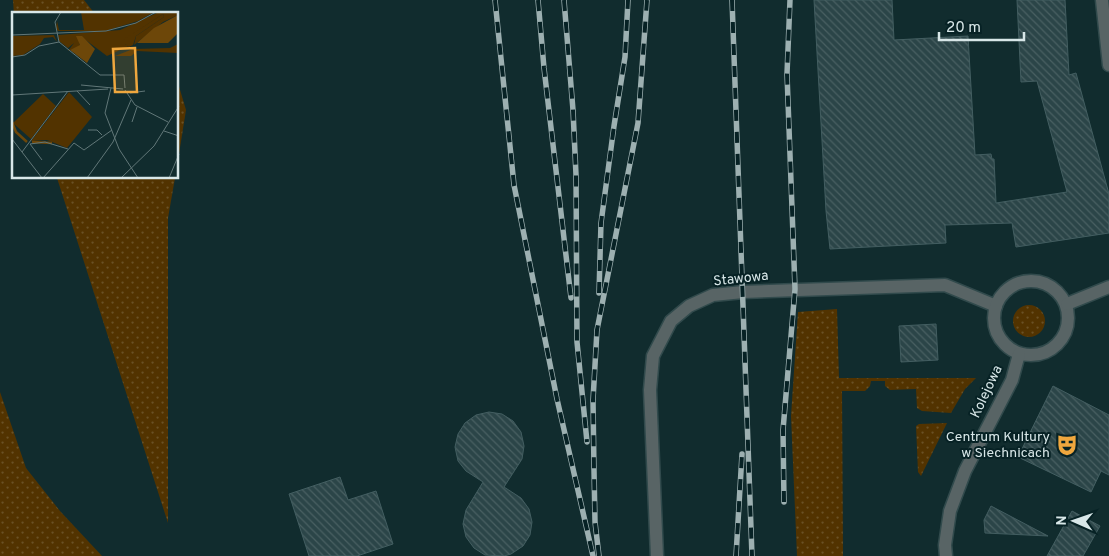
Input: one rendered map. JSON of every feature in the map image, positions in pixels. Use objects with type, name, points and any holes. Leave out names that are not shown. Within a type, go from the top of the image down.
[{"type":"street","points":[[1102,0],[1109,65]]},
{"type":"street","points":[[1021,282],[1039,282],[1055,289],[1067,304],[1069,320],[1064,337],[1052,349],[1036,356],[1019,354],[1007,346],[998,335],[994,321],[996,306],[1005,291],[1021,282]]},
{"type":"street","name":"Stawowa","points":[[657,556],[650,390],[653,356],[671,321],[689,306],[713,295],[743,292],[812,288],[945,285],[996,306]]},
{"type":"street","points":[[1067,304],[1109,287]]},
{"type":"street","name":"Kolejowa","points":[[946,556],[945,545],[950,511],[964,471],[1012,380],[1019,354]]},
{"type":"shaded area","points":[[13,0],[84,0],[93,12],[14,12]]},
{"type":"shaded area","points":[[179,86],[186,110],[179,154]]},
{"type":"shaded area","points":[[57,179],[175,179],[168,218],[168,523]]},
{"type":"shaded area","points":[[1029,305],[1035,306],[1040,310],[1044,315],[1044,327],[1040,332],[1035,336],[1029,337],[1023,336],[1018,332],[1014,327],[1013,321],[1014,315],[1018,310],[1023,306]]},
{"type":"shaded area","points":[[837,309],[839,378],[976,378],[965,389],[951,413],[922,411],[917,408],[916,389],[890,390],[885,386],[885,381],[871,381],[870,386],[865,391],[842,391],[843,556],[797,556],[791,416],[798,312]]},
{"type":"shaded area","points":[[0,392],[26,468],[60,511],[102,556],[0,556]]},
{"type":"shaded area","points":[[947,423],[921,476],[918,472],[916,426],[919,424]]},
{"type":"building","points":[[814,0],[892,0],[894,40],[968,36],[975,155],[991,154],[992,159],[994,159],[996,203],[1067,192],[1037,81],[1021,82],[1017,0],[1065,0],[1069,75],[1076,73],[1109,194],[1109,233],[1016,247],[1012,223],[945,225],[946,243],[830,249],[826,211]]},
{"type":"building","points":[[936,324],[938,360],[901,362],[899,326]]},
{"type":"building","name":"Centrum Kultury w Siechnicach","points":[[1053,386],[1109,415],[1109,475],[1101,471],[1091,492],[1018,457]]},
{"type":"building","points":[[489,412],[502,414],[513,421],[521,432],[524,446],[522,459],[504,487],[521,498],[529,509],[532,522],[530,535],[523,546],[504,556],[485,555],[474,548],[466,537],[463,524],[466,510],[483,482],[466,471],[458,461],[455,447],[458,434],[465,423],[476,415]]},
{"type":"building","points":[[340,477],[348,500],[376,491],[393,544],[357,556],[309,556],[289,494]]},
{"type":"building","points":[[991,506],[1048,536],[985,533],[984,520]]},
{"type":"building","points":[[1072,511],[1100,526],[1083,556],[1047,556]]},
{"type":"railway","points":[[495,0],[514,185],[557,399],[593,556]]},
{"type":"railway","points":[[538,0],[544,68],[571,298]]},
{"type":"railway","points":[[564,0],[576,175],[577,342],[587,442]]},
{"type":"railway","points":[[599,293],[601,223],[625,57],[628,0]]},
{"type":"railway","points":[[599,556],[595,522],[593,400],[597,330],[638,123],[647,0]]},
{"type":"railway","points":[[732,0],[752,556]]},
{"type":"railway","points":[[784,502],[783,430],[795,289],[787,74],[790,0]]},
{"type":"railway","points":[[736,556],[742,454]]},
{"type":"place","name":"Centrum Kultury w Siechnicach","points":[[1067,445]]}]
